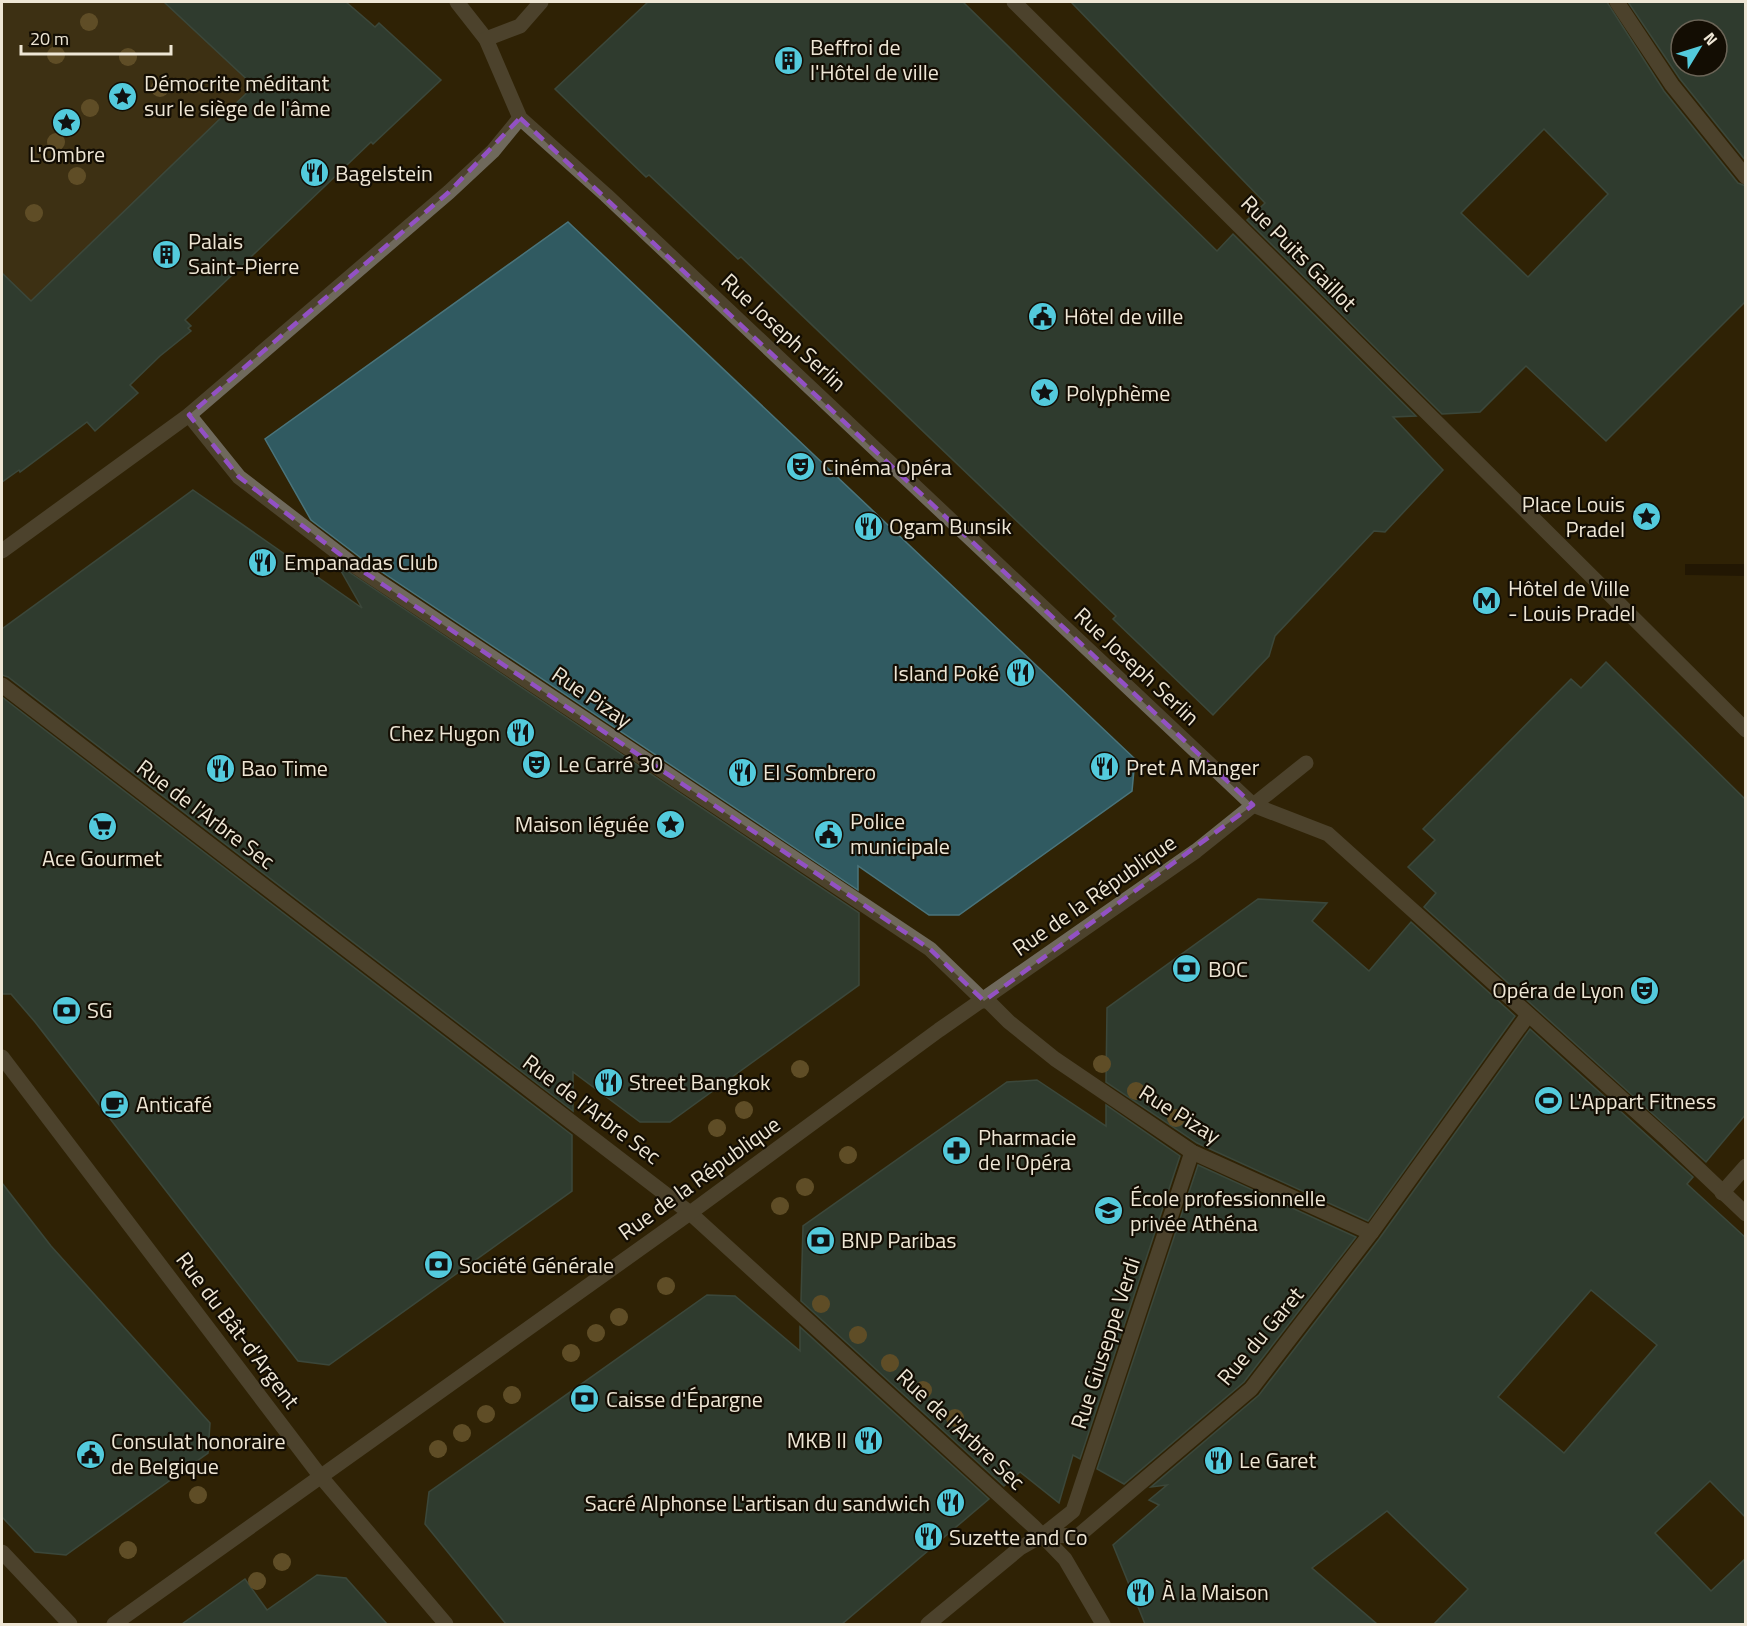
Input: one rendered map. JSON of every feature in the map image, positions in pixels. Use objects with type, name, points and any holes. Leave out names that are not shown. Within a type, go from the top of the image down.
[{"type":"street","points":[[2,551],[189,415],[449,192],[493,151],[520,118],[486,39],[457,2]]},
{"type":"street","points":[[486,39],[520,26],[541,2]]},
{"type":"street","name":"Rue Puits Gaillot","points":[[1014,2],[1746,730]]},
{"type":"street","points":[[1617,2],[1672,85],[1746,177]]},
{"type":"street","name":"Rue Joseph Serlin","points":[[520,118],[614,203],[1253,805],[1328,834],[1668,1140],[1746,1214]]},
{"type":"street","name":"Rue Pizay","points":[[189,415],[239,477],[355,566],[930,949],[1009,1022],[1055,1059],[1192,1152],[1371,1233]]},
{"type":"street","name":"Rue de l'Arbre Sec","points":[[2,685],[690,1213],[897,1399],[1043,1535],[1065,1558],[1103,1624]]},
{"type":"street","name":"Rue de la République","points":[[114,1624],[690,1213],[939,1030],[985,1000],[1186,857],[1306,763]]},
{"type":"street","name":"Rue du Garet","points":[[1043,1535],[1078,1536],[1251,1389],[1371,1233],[1528,1015]]},
{"type":"street","name":"Rue du Bât-d'Argent","points":[[2,1057],[321,1477],[446,1624]]},
{"type":"street","name":"Rue Giuseppe Verdi","points":[[1043,1535],[1073,1511],[1192,1152]]},
{"type":"street","points":[[1722,1193],[1746,1166]]},
{"type":"street","points":[[928,1624],[1020,1548],[1043,1535]]},
{"type":"street","points":[[2,1552],[70,1624]]},
{"type":"highlighted area","points":[[520,118],[1253,805],[984,1001],[930,949],[355,566],[239,477],[189,415],[449,192]]},
{"type":"shaded area","points":[[2,2],[236,2],[319,80],[32,357],[2,329]]},
{"type":"shaded area","points":[[1685,564],[1745,564],[1745,576],[1685,575]]},
{"type":"building","name":"Palais Saint-Pierre","points":[[164,2],[346,2],[375,27],[379,23],[441,80],[373,144],[371,142],[185,320],[191,326],[188,328],[191,331],[160,356],[130,385],[138,393],[95,431],[87,422],[20,472],[19,470],[2,482],[2,273],[31,301],[254,86]]},
{"type":"building","name":"Hôtel de ville","points":[[648,2],[963,2],[1217,251],[1233,234],[1416,416],[1393,417],[1443,470],[1385,532],[1374,531],[1275,636],[1269,656],[1213,715],[1113,619],[1116,616],[741,257],[738,259],[649,175],[646,177],[555,89]]},
{"type":"building","points":[[1071,2],[1607,2],[1664,91],[1738,183],[1746,186],[1746,301],[1606,441],[1526,366],[1480,412],[1442,414],[1247,220],[1265,203]],"holes":[[[1544,129],[1608,194],[1528,277],[1461,213]]]},
{"type":"building","points":[[1628,2],[1746,2],[1746,161],[1679,78],[1729,78],[1729,18],[1669,18],[1669,63]]},
{"type":"building","points":[[568,222],[1135,759],[1132,791],[959,915],[929,915],[858,866],[858,890],[361,558],[311,520],[265,439]]},
{"type":"building","points":[[193,490],[362,608],[337,564],[859,913],[859,985],[670,1122],[640,1122],[573,1072],[573,1111],[8,677],[2,675],[2,629]]},
{"type":"building","name":"Opéra de Lyon","points":[[1606,662],[1746,800],[1746,1114],[1706,1162],[1424,907],[1436,893],[1408,867],[1435,840],[1423,829],[1571,679],[1581,688]]},
{"type":"building","points":[[2,697],[572,1135],[572,1191],[329,1365],[298,1361],[35,1022],[11,994],[2,994]]},
{"type":"building","points":[[1258,899],[1327,903],[1312,921],[1369,971],[1411,922],[1515,1016],[1368,1221],[1197,1143],[1106,1082],[1107,1008]]},
{"type":"building","points":[[1530,1029],[1693,1177],[1687,1184],[1746,1238],[1746,1518],[1710,1481],[1655,1533],[1711,1591],[1746,1558],[1746,1624],[1434,1624],[1468,1589],[1387,1511],[1312,1568],[1377,1624],[1145,1624],[1113,1545],[1159,1505],[1149,1500],[1167,1485],[1151,1487],[1259,1395],[1379,1239]],"holes":[[[1591,1290],[1657,1345],[1564,1453],[1498,1397]]]},
{"type":"building","points":[[1037,1080],[1106,1126],[1106,1105],[1180,1156],[1080,1459],[1073,1455],[1059,1503],[1020,1472],[1004,1486],[801,1301],[803,1226],[1007,1082]]},
{"type":"building","points":[[1198,1165],[1356,1237],[1244,1382],[1124,1484],[1097,1469]]},
{"type":"building","points":[[2,1183],[51,1246],[210,1423],[208,1453],[66,1555],[35,1552],[2,1517]]},
{"type":"building","points":[[707,1295],[735,1296],[800,1351],[800,1327],[989,1499],[842,1624],[506,1624],[425,1524],[429,1492]]},
{"type":"building","points":[[317,1575],[346,1578],[387,1624],[182,1624],[245,1579],[267,1610]]},
{"type":"place","name":"Beffroi de l'Hôtel de ville","points":[[789,60]]},
{"type":"place","name":"Démocrite méditant sur le siège de l'âme","points":[[123,96]]},
{"type":"place","name":"L'Ombre","points":[[67,122]]},
{"type":"place","name":"Bagelstein","points":[[314,173]]},
{"type":"place","name":"Palais Saint-Pierre","points":[[167,254]]},
{"type":"place","name":"Hôtel de ville","points":[[1043,316]]},
{"type":"place","name":"Polyphème","points":[[1045,393]]},
{"type":"place","name":"Cinéma Opéra","points":[[801,467]]},
{"type":"place","name":"Place Louis Pradel","points":[[1646,517]]},
{"type":"place","name":"Ogam Bunsik","points":[[868,526]]},
{"type":"place","name":"Empanadas Club","points":[[263,562]]},
{"type":"place","name":"Hôtel de Ville - Louis Pradel","points":[[1487,601]]},
{"type":"place","name":"Island Poké","points":[[1020,673]]},
{"type":"place","name":"Chez Hugon","points":[[521,733]]},
{"type":"place","name":"Le Carré 30","points":[[537,764]]},
{"type":"place","name":"Pret A Manger","points":[[1105,767]]},
{"type":"place","name":"Bao Time","points":[[220,768]]},
{"type":"place","name":"El Sombrero","points":[[742,772]]},
{"type":"place","name":"Maison léguée","points":[[670,824]]},
{"type":"place","name":"Ace Gourmet","points":[[102,826]]},
{"type":"place","name":"Police municipale","points":[[829,834]]},
{"type":"place","name":"BOC","points":[[1187,969]]},
{"type":"place","name":"Opéra de Lyon","points":[[1645,990]]},
{"type":"place","name":"SG","points":[[66,1010]]},
{"type":"place","name":"Street Bangkok","points":[[608,1082]]},
{"type":"place","name":"L'Appart Fitness","points":[[1548,1101]]},
{"type":"place","name":"Anticafé","points":[[115,1104]]},
{"type":"place","name":"Pharmacie de l'Opéra","points":[[957,1150]]},
{"type":"place","name":"École professionnelle privée Athéna","points":[[1109,1211]]},
{"type":"place","name":"BNP Paribas","points":[[820,1240]]},
{"type":"place","name":"Société Générale","points":[[438,1265]]},
{"type":"place","name":"Caisse d'Épargne","points":[[585,1399]]},
{"type":"place","name":"MKB II","points":[[868,1440]]},
{"type":"place","name":"Consulat honoraire de Belgique","points":[[90,1454]]},
{"type":"place","name":"Le Garet","points":[[1218,1460]]},
{"type":"place","name":"Sacré Alphonse L'artisan du sandwich","points":[[951,1503]]},
{"type":"place","name":"Suzette and Co","points":[[928,1537]]},
{"type":"place","name":"À la Maison","points":[[1141,1592]]}]
